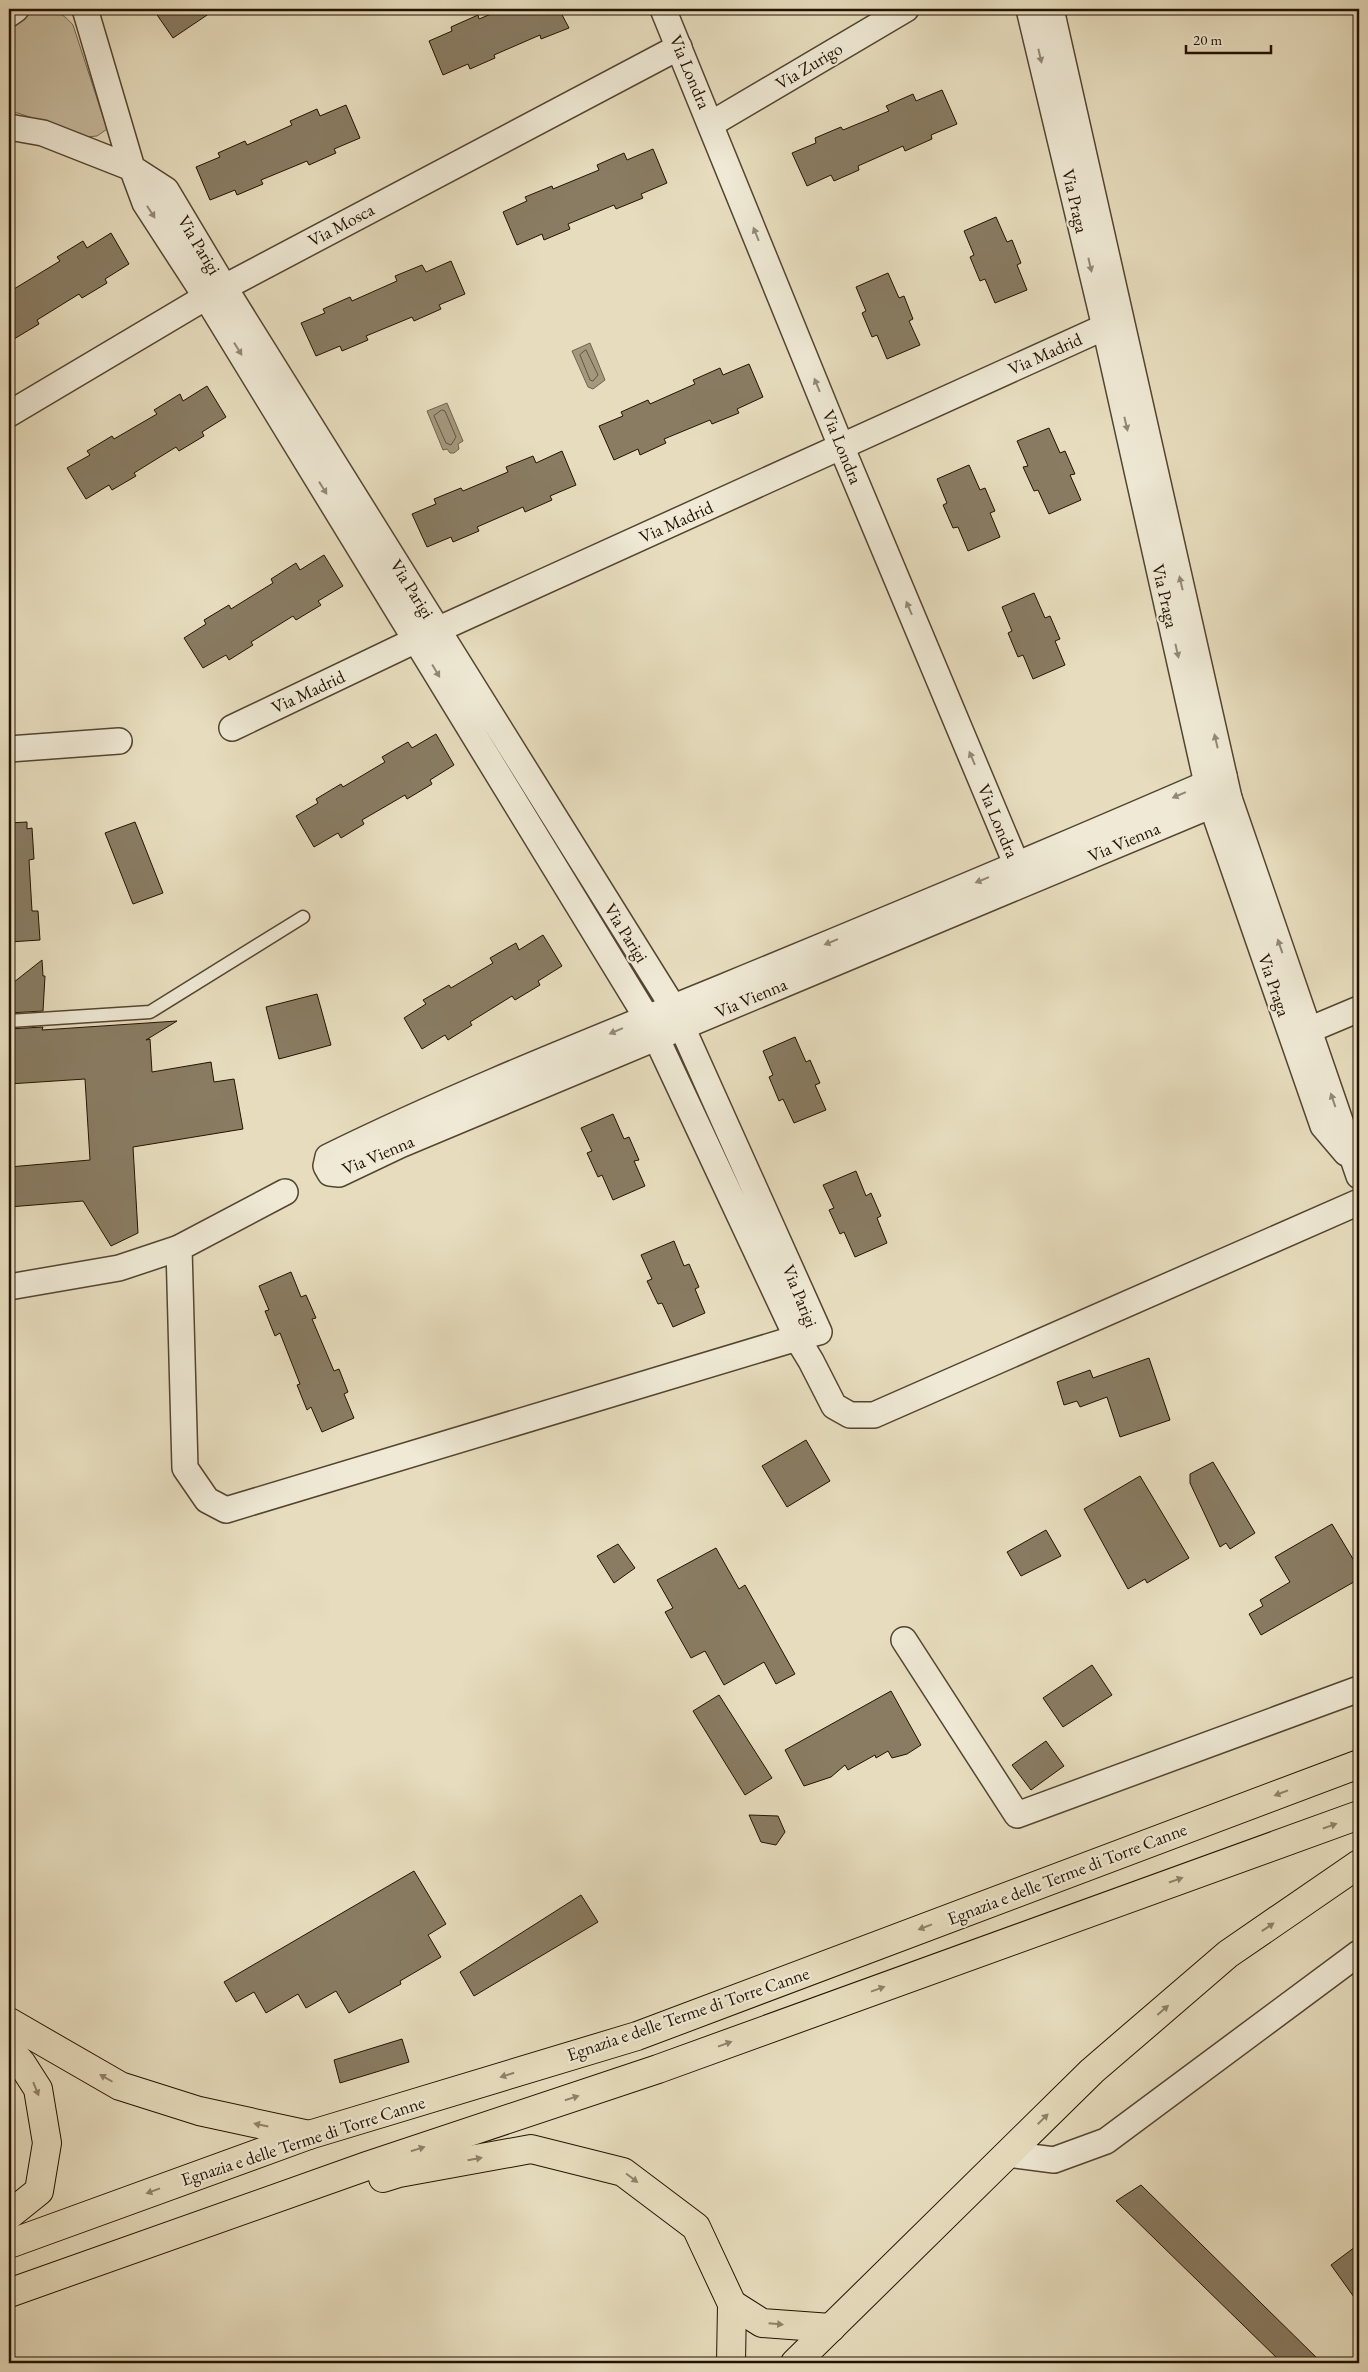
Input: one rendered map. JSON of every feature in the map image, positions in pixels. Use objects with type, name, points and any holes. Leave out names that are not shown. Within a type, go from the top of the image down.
[{"type":"highway","name":"Egnazia e delle Terme di Torre Canne","points":[[9,2244],[309,2135],[638,2036],[1359,1764]]},
{"type":"highway","points":[[9,2293],[367,2166],[658,2069],[1359,1816]]},
{"type":"highway","points":[[795,2363],[1092,2071],[1228,1954],[1359,1864]]},
{"type":"highway","points":[[9,2022],[120,2086],[198,2111],[309,2135]]},
{"type":"highway","points":[[9,2049],[22,2064],[38,2089],[47,2144],[39,2191],[9,2215]]},
{"type":"highway","points":[[76,2270],[110,2271],[398,2173],[531,2149],[623,2172],[696,2227],[732,2304],[731,2363]]},
{"type":"highway","points":[[732,2304],[762,2323],[831,2328]]},
{"type":"street","points":[[9,14],[16,9]]},
{"type":"street","name":"Via Parigi","points":[[85,9],[132,168],[145,203],[215,292],[427,635],[677,1017],[819,1332],[797,1338],[652,1028],[427,635]]},
{"type":"street","name":"Via Londra","points":[[663,9],[841,446],[1021,875]]},
{"type":"street","name":"Via Zurigo","points":[[711,124],[906,9]]},
{"type":"street","name":"Via Praga","points":[[1029,9],[1113,323]]},
{"type":"street","name":"Via Praga","points":[[1051,9],[1113,323],[1218,791],[1323,1126],[1357,1169]]},
{"type":"street","name":"Via Mosca","points":[[9,414],[215,292],[679,47]]},
{"type":"street","points":[[9,127],[42,133],[132,168]]},
{"type":"street","name":"Via Madrid","points":[[232,728],[427,635],[1113,323]]},
{"type":"street","points":[[9,749],[119,741]]},
{"type":"street","name":"Via Praga","points":[[1218,791],[1309,1030],[1357,1169]]},
{"type":"street","name":"Via Vienna","points":[[652,1028],[388,1128],[328,1157],[326,1166],[330,1174],[339,1174],[677,1017],[1021,875],[1218,791]]},
{"type":"street","points":[[1309,1030],[1359,1009]]},
{"type":"street","points":[[9,1287],[118,1268],[179,1248],[285,1192]]},
{"type":"street","points":[[179,1248],[185,1468],[206,1500],[226,1510],[797,1338],[834,1406],[850,1415],[874,1415],[1359,1202]]},
{"type":"street","points":[[904,1640],[1016,1815],[1359,1689]]},
{"type":"street","points":[[1008,2154],[1054,2160],[1106,2142],[1359,1953]]},
{"type":"lane","points":[[9,1021],[150,1012],[303,916]]},
{"type":"shaded area","points":[[34,11],[56,12],[64,16],[73,25],[107,129],[97,136],[86,137],[18,113],[9,112],[9,29]]},
{"type":"water","points":[[590,343],[605,380],[593,389],[588,387],[572,351]]},
{"type":"water","points":[[447,403],[463,441],[458,444],[459,449],[454,453],[450,453],[447,449],[443,450],[427,411]]},
{"type":"building","points":[[153,9],[216,9],[173,38]]},
{"type":"building","points":[[503,9],[559,9],[569,28],[541,39],[540,35],[494,55],[495,58],[470,69],[468,64],[443,75],[429,41],[452,31],[451,27],[478,15],[479,19]]},
{"type":"building","points":[[942,90],[957,124],[931,135],[932,139],[905,151],[903,146],[858,166],[859,170],[834,181],[831,175],[807,186],[792,153],[816,143],[815,138],[841,127],[843,130],[889,111],[886,106],[913,94],[916,101]]},
{"type":"building","points":[[346,105],[360,138],[334,149],[336,153],[309,165],[307,161],[261,180],[263,184],[237,195],[235,190],[210,200],[196,167],[220,157],[218,153],[245,141],[247,145],[292,125],[290,121],[317,109],[320,116]]},
{"type":"building","points":[[653,149],[667,183],[641,194],[643,198],[616,209],[614,205],[568,224],[570,229],[544,240],[542,234],[517,245],[503,212],[527,201],[525,197],[552,186],[553,189],[599,170],[597,165],[624,153],[627,160]]},
{"type":"building","points":[[996,217],[1007,242],[1012,240],[1021,263],[1017,265],[1027,290],[995,303],[985,279],[980,281],[970,257],[974,255],[964,231]]},
{"type":"building","points":[[111,233],[129,264],[105,279],[107,283],[82,298],[79,294],[37,320],[39,324],[9,342],[9,292],[60,261],[57,257],[83,241],[87,248]]},
{"type":"building","points":[[451,261],[465,294],[439,305],[441,309],[414,321],[412,317],[366,336],[368,340],[342,351],[340,346],[316,356],[301,323],[325,313],[323,309],[350,297],[352,301],[397,281],[395,276],[422,265],[426,272]]},
{"type":"building","points":[[888,273],[899,298],[904,296],[913,319],[909,321],[920,345],[887,359],[877,335],[872,337],[862,313],[866,311],[856,287]]},
{"type":"building","points":[[749,364],[763,397],[737,409],[739,413],[712,424],[710,420],[664,439],[666,443],[640,455],[638,449],[614,460],[599,426],[623,416],[621,412],[648,400],[650,404],[695,384],[693,380],[720,368],[723,375]]},
{"type":"building","points":[[207,386],[226,417],[202,432],[204,436],[179,451],[176,447],[134,473],[136,476],[112,490],[109,485],[86,499],[67,468],[90,455],[87,451],[112,436],[114,439],[157,414],[154,410],[180,394],[183,401]]},
{"type":"building","points":[[1049,428],[1060,453],[1065,451],[1075,474],[1070,475],[1081,500],[1049,514],[1038,490],[1034,491],[1023,467],[1028,466],[1017,441]]},
{"type":"building","points":[[562,451],[576,485],[550,496],[552,500],[525,512],[523,507],[477,527],[479,531],[453,542],[451,537],[427,547],[412,514],[436,504],[434,499],[461,488],[463,491],[508,472],[506,467],[533,456],[536,463]]},
{"type":"building","points":[[969,465],[980,490],[985,488],[995,511],[990,513],[1000,537],[968,551],[958,527],[953,528],[943,505],[947,503],[937,479]]},
{"type":"building","points":[[324,555],[343,586],[318,601],[321,605],[296,620],[293,616],[251,642],[253,645],[229,660],[226,655],[203,668],[184,638],[206,624],[204,620],[229,605],[231,609],[273,583],[271,579],[296,563],[300,570]]},
{"type":"building","points":[[1034,593],[1045,618],[1050,616],[1060,639],[1055,641],[1065,665],[1033,679],[1023,655],[1018,657],[1008,633],[1012,631],[1002,607]]},
{"type":"building","points":[[436,734],[454,765],[430,780],[432,784],[407,799],[405,795],[362,820],[364,824],[341,838],[338,833],[314,847],[296,816],[318,803],[316,799],[341,784],[343,787],[385,762],[382,757],[408,742],[412,748]]},
{"type":"building","points":[[27,822],[27,829],[32,828],[34,859],[29,860],[32,911],[38,911],[40,940],[9,942],[9,823]]},
{"type":"building","points":[[135,822],[163,893],[133,904],[105,833]]},
{"type":"building","points":[[543,935],[562,966],[538,981],[540,985],[515,1000],[512,996],[470,1022],[472,1025],[448,1040],[445,1035],[422,1049],[404,1018],[426,1004],[423,1000],[449,985],[451,988],[493,963],[490,958],[516,943],[519,950]]},
{"type":"building","points":[[42,960],[43,976],[45,976],[43,1011],[9,1013],[9,986]]},
{"type":"building","points":[[317,994],[331,1045],[279,1059],[266,1007]]},
{"type":"building","points":[[177,1021],[146,1040],[150,1039],[152,1072],[211,1062],[214,1082],[234,1079],[243,1129],[133,1147],[138,1233],[111,1246],[83,1201],[9,1207],[9,1167],[90,1160],[85,1079],[9,1084],[9,1029],[43,1027],[42,1030]]},
{"type":"building","points":[[795,1037],[806,1062],[810,1060],[820,1083],[815,1085],[826,1110],[794,1123],[783,1099],[779,1101],[769,1077],[773,1075],[763,1051]]},
{"type":"building","points":[[613,1114],[624,1139],[629,1137],[639,1160],[634,1161],[645,1186],[613,1200],[602,1175],[598,1177],[587,1153],[592,1151],[581,1128]]},
{"type":"building","points":[[856,1171],[866,1196],[871,1193],[881,1216],[877,1218],[887,1243],[855,1257],[844,1232],[840,1234],[829,1210],[834,1208],[823,1185]]},
{"type":"building","points":[[674,1241],[684,1266],[689,1264],[699,1287],[695,1289],[705,1313],[673,1327],[662,1303],[658,1304],[647,1281],[652,1279],[641,1255]]},
{"type":"building","points":[[291,1272],[301,1297],[306,1295],[316,1318],[312,1319],[334,1371],[339,1369],[348,1392],[344,1394],[354,1418],[322,1432],[311,1407],[307,1410],[297,1385],[300,1384],[280,1333],[275,1336],[265,1311],[269,1310],[259,1286]]},
{"type":"building","points":[[1149,1358],[1170,1420],[1120,1437],[1107,1397],[1080,1407],[1077,1401],[1064,1405],[1057,1382],[1090,1370],[1093,1378]]},
{"type":"building","points":[[806,1440],[830,1481],[787,1507],[762,1466]]},
{"type":"building","points":[[1213,1462],[1255,1533],[1230,1549],[1226,1543],[1220,1547],[1190,1483],[1190,1474]]},
{"type":"building","points":[[1140,1476],[1189,1558],[1147,1583],[1145,1579],[1128,1589],[1084,1509]]},
{"type":"building","points":[[1332,1524],[1359,1569],[1359,1579],[1261,1635],[1249,1614],[1263,1606],[1260,1600],[1290,1582],[1275,1557]]},
{"type":"building","points":[[1046,1530],[1061,1556],[1021,1576],[1007,1552]]},
{"type":"building","points":[[618,1544],[635,1568],[614,1583],[597,1556]]},
{"type":"building","points":[[716,1548],[739,1589],[745,1585],[795,1674],[776,1684],[764,1662],[724,1685],[705,1651],[691,1658],[665,1612],[673,1608],[657,1580]]},
{"type":"building","points":[[1092,1665],[1112,1695],[1063,1727],[1043,1698]]},
{"type":"building","points":[[891,1691],[921,1745],[907,1754],[892,1758],[888,1751],[876,1758],[875,1755],[848,1770],[845,1765],[831,1777],[804,1786],[785,1750]]},
{"type":"building","points":[[719,1695],[772,1778],[745,1795],[693,1711]]},
{"type":"building","points":[[1046,1741],[1064,1766],[1031,1790],[1012,1765]]},
{"type":"building","points":[[749,1815],[778,1816],[785,1832],[776,1845],[761,1842]]},
{"type":"building","points":[[414,1871],[446,1924],[428,1935],[441,1957],[400,1981],[401,1984],[349,2013],[336,1991],[306,2008],[298,1994],[266,2013],[254,1992],[236,2002],[224,1982]]},
{"type":"building","points":[[581,1895],[598,1922],[474,1996],[460,1972]]},
{"type":"building","points":[[402,2039],[409,2062],[340,2083],[334,2060]]},
{"type":"building","points":[[1141,2185],[1322,2363],[1282,2363],[1116,2201]]},
{"type":"building","points":[[1359,2244],[1359,2304],[1331,2265]]}]
